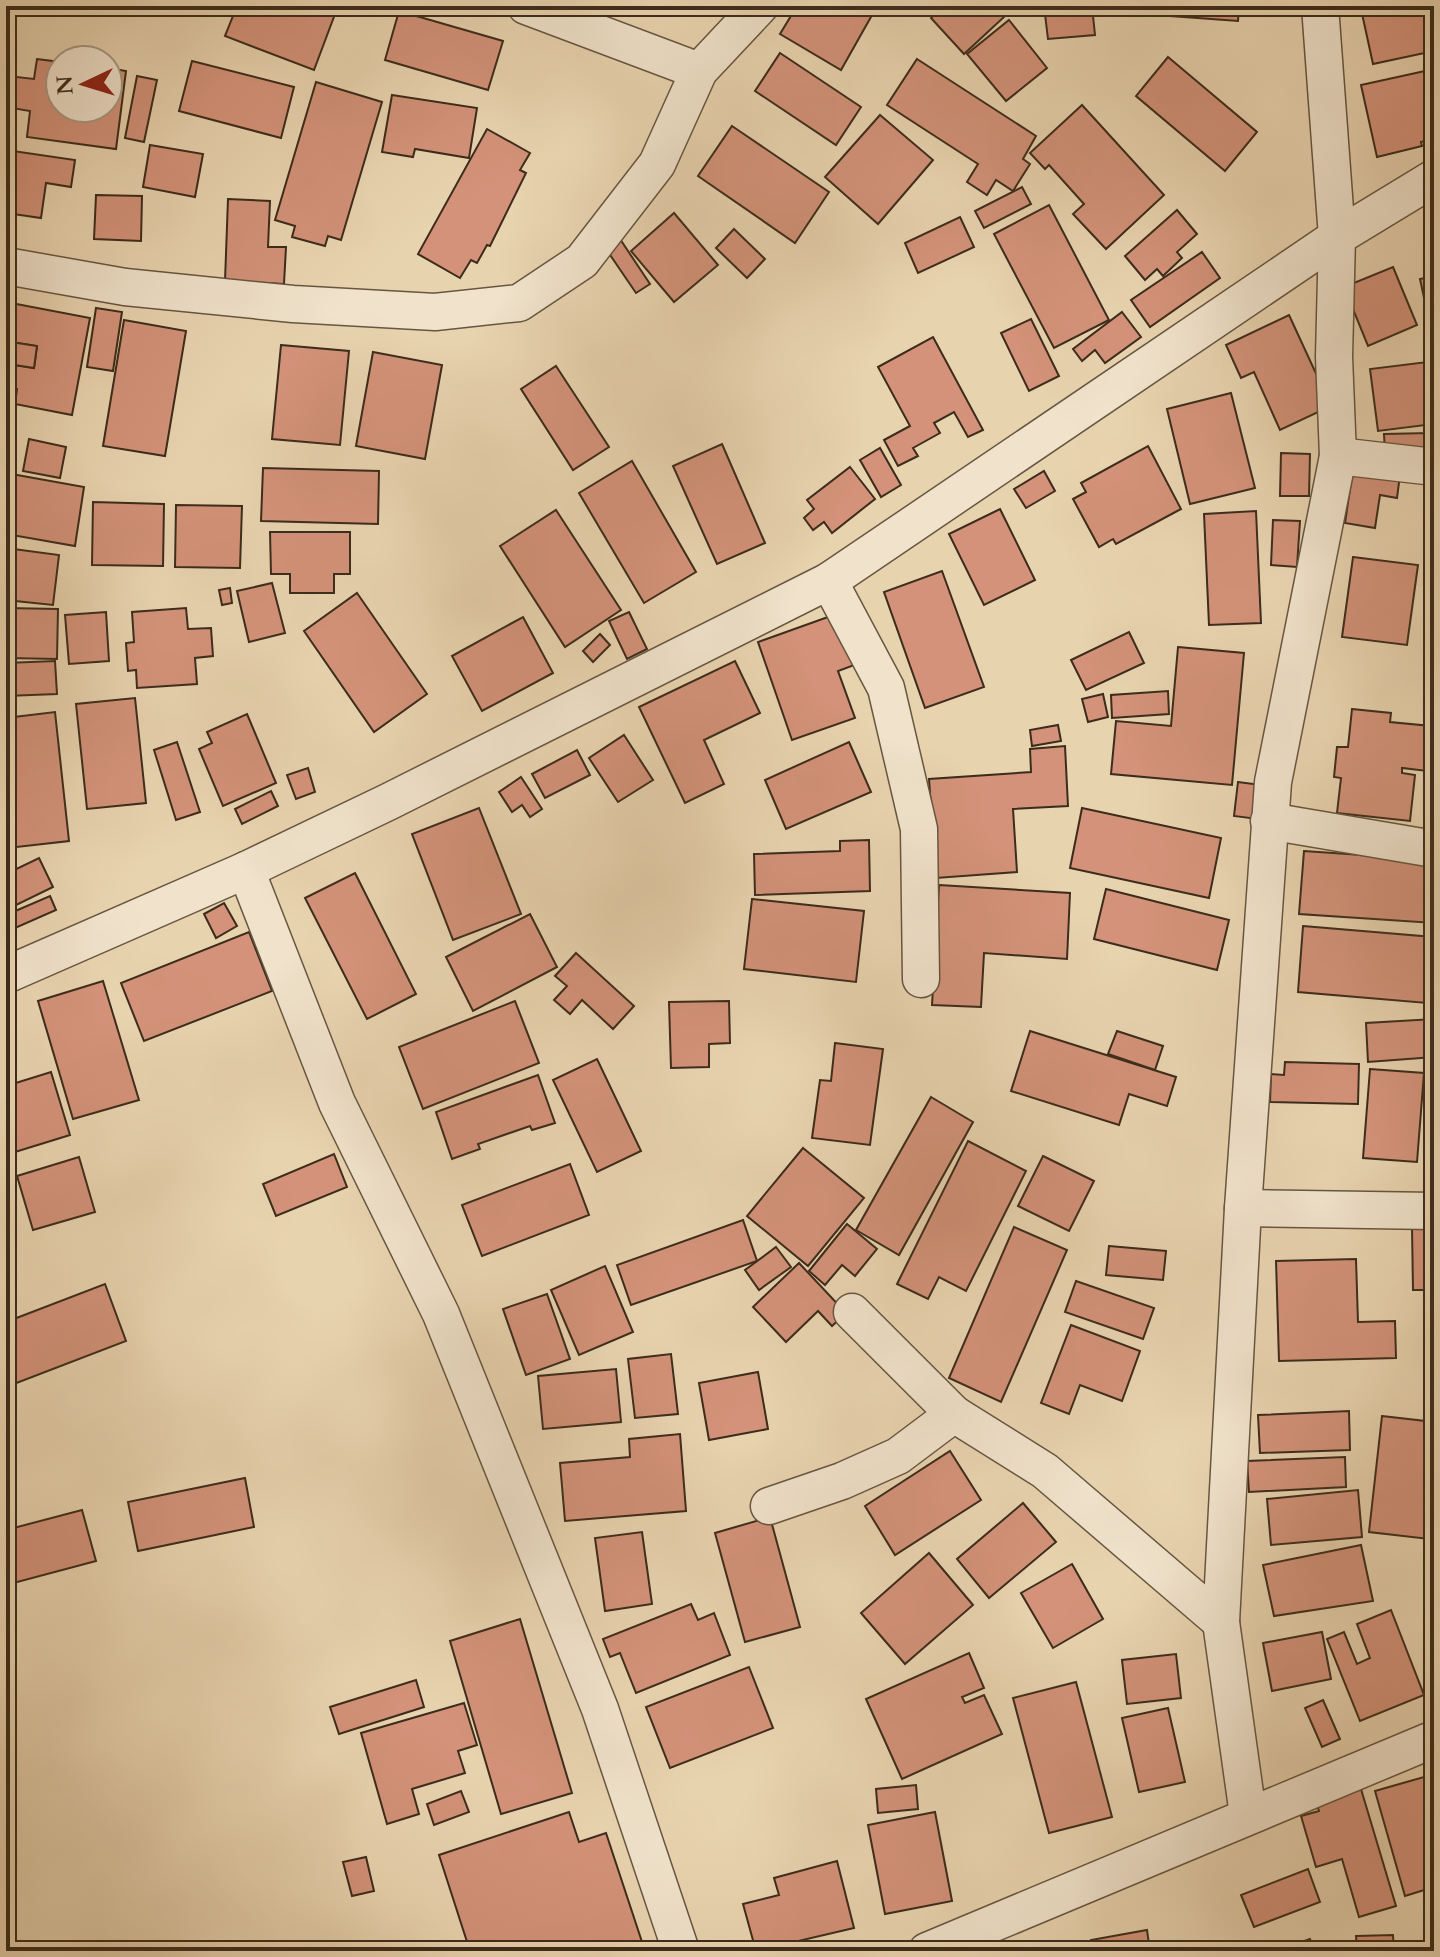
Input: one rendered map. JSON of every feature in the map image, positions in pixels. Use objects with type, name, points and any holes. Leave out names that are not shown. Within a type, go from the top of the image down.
[{"type":"street","points":[[526,6],[699,71]]},
{"type":"street","points":[[6,266],[125,287],[293,304],[435,312],[519,303],[582,261],[657,164],[699,71],[760,6]]},
{"type":"street","points":[[1248,1815],[1221,1622],[1243,1208],[1273,782],[1338,456],[1334,357],[1337,237],[1320,6]]},
{"type":"street","points":[[6,975],[246,870],[829,581],[1337,237],[1434,178]]},
{"type":"street","points":[[1338,456],[1434,467]]},
{"type":"street","points":[[829,581],[886,688],[919,829],[921,979]]},
{"type":"street","points":[[1269,821],[1434,849]]},
{"type":"street","points":[[246,870],[337,1103],[441,1314],[512,1490],[600,1709],[681,1951]]},
{"type":"street","points":[[1243,1208],[1434,1211]]},
{"type":"street","points":[[852,1312],[954,1414],[1045,1471],[1221,1622]]},
{"type":"street","points":[[769,1506],[842,1481],[898,1456],[954,1414]]},
{"type":"street","points":[[927,1951],[1434,1739]]},
{"type":"building","points":[[6,6],[27,6],[24,14]]},
{"type":"building","points":[[237,6],[338,6],[314,70],[225,36]]},
{"type":"building","points":[[797,6],[876,8],[841,70],[780,34]]},
{"type":"building","points":[[944,6],[994,6],[1004,17],[964,54],[931,18]]},
{"type":"building","points":[[1044,6],[1092,6],[1095,35],[1048,39]]},
{"type":"building","points":[[1115,6],[1239,6],[1238,21],[1115,12]]},
{"type":"building","points":[[1375,6],[1434,6],[1434,51],[1373,64],[1361,9]]},
{"type":"building","points":[[399,11],[503,41],[488,90],[385,60]]},
{"type":"building","points":[[1009,20],[1047,68],[1006,101],[967,54]]},
{"type":"building","points":[[780,53],[861,107],[836,145],[755,91]]},
{"type":"building","points":[[1168,57],[1257,132],[1225,171],[1136,96]]},
{"type":"building","points":[[37,59],[44,60],[44,124],[119,124],[116,149],[27,137],[30,111],[6,107],[6,91],[8,76],[34,79]]},
{"type":"building","points":[[917,59],[1036,136],[1023,159],[1030,164],[1013,191],[996,180],[987,195],[967,182],[978,164],[887,105]]},
{"type":"building","points":[[192,61],[294,87],[281,138],[179,111]]},
{"type":"building","points":[[1434,69],[1434,139],[1421,142],[1422,146],[1377,157],[1361,85]]},
{"type":"building","points":[[137,76],[157,80],[144,142],[125,138]]},
{"type":"building","points":[[316,82],[382,102],[341,240],[328,236],[325,246],[292,237],[295,226],[275,220]]},
{"type":"building","points":[[392,95],[477,108],[469,158],[415,149],[413,157],[382,152]]},
{"type":"building","points":[[1082,105],[1164,195],[1106,249],[1073,214],[1084,204],[1049,165],[1045,169],[1030,153]]},
{"type":"building","points":[[880,115],[933,160],[878,224],[825,177]]},
{"type":"building","points":[[732,126],[829,192],[795,243],[698,176]]},
{"type":"building","points":[[487,129],[530,153],[520,170],[526,173],[490,246],[487,245],[477,263],[471,260],[460,278],[418,254]]},
{"type":"building","points":[[150,145],[203,154],[195,197],[143,187]]},
{"type":"building","points":[[6,150],[75,160],[71,187],[46,183],[41,218],[6,213]]},
{"type":"building","points":[[1022,187],[1031,204],[984,228],[975,211]]},
{"type":"building","points":[[96,195],[142,196],[141,241],[94,239]]},
{"type":"building","points":[[228,199],[270,201],[268,247],[286,247],[284,284],[225,281]]},
{"type":"building","points":[[1049,205],[1109,320],[1054,348],[994,234]]},
{"type":"building","points":[[1177,210],[1197,234],[1177,252],[1182,258],[1163,276],[1157,269],[1145,280],[1125,256]]},
{"type":"building","points":[[674,213],[718,265],[674,302],[631,251]]},
{"type":"building","points":[[960,217],[974,247],[918,273],[905,243]]},
{"type":"building","points":[[734,229],[765,259],[747,278],[716,248]]},
{"type":"building","points":[[618,236],[650,284],[636,293],[604,246]]},
{"type":"building","points":[[1202,252],[1220,278],[1150,327],[1131,300]]},
{"type":"building","points":[[1393,267],[1417,325],[1368,346],[1344,287]]},
{"type":"building","points":[[1434,276],[1434,345],[1420,279]]},
{"type":"building","points":[[6,302],[90,318],[72,415],[15,404],[17,389],[6,387]],"holes":[[[11,342],[37,346],[34,368],[8,364]]]},
{"type":"building","points":[[96,308],[122,312],[113,371],[87,367]]},
{"type":"building","points":[[1122,312],[1141,337],[1105,363],[1095,350],[1082,361],[1073,349]]},
{"type":"building","points":[[1289,315],[1331,406],[1280,430],[1254,372],[1241,378],[1226,345]]},
{"type":"building","points":[[1031,319],[1059,376],[1029,391],[1001,333]]},
{"type":"building","points":[[124,320],[186,331],[165,456],[103,446]]},
{"type":"building","points":[[933,337],[983,430],[968,437],[954,412],[934,423],[940,433],[913,448],[918,456],[898,466],[884,440],[910,426],[878,367]]},
{"type":"building","points":[[11,342],[37,346],[34,368],[8,364]]},
{"type":"building","points":[[281,345],[349,351],[340,445],[272,439]]},
{"type":"building","points":[[373,352],[442,365],[425,459],[356,446]]},
{"type":"building","points":[[1427,362],[1434,424],[1378,431],[1370,369]]},
{"type":"building","points":[[556,366],[609,447],[573,470],[521,389]]},
{"type":"building","points":[[1231,393],[1255,488],[1190,504],[1167,409]]},
{"type":"building","points":[[1430,433],[1431,453],[1385,455],[1384,434]]},
{"type":"building","points":[[29,439],[66,447],[60,478],[23,471]]},
{"type":"building","points":[[722,444],[765,543],[717,564],[673,466]]},
{"type":"building","points":[[1148,446],[1181,509],[1116,544],[1113,539],[1099,547],[1073,499],[1086,492],[1081,483]]},
{"type":"building","points":[[880,448],[901,485],[881,497],[860,460]]},
{"type":"building","points":[[1281,453],[1310,454],[1309,496],[1280,496]]},
{"type":"building","points":[[632,461],[696,572],[644,603],[579,493]]},
{"type":"building","points":[[850,467],[875,499],[832,533],[824,522],[813,530],[804,518],[814,509],[807,500]]},
{"type":"building","points":[[263,468],[379,471],[378,524],[261,521]]},
{"type":"building","points":[[1353,468],[1400,475],[1397,498],[1380,495],[1375,528],[1345,523]]},
{"type":"building","points":[[1044,471],[1055,491],[1026,508],[1014,489]]},
{"type":"building","points":[[6,473],[84,487],[75,546],[6,534]]},
{"type":"building","points":[[93,502],[164,504],[163,566],[92,565]]},
{"type":"building","points":[[176,505],[242,506],[240,568],[175,567]]},
{"type":"building","points":[[1000,509],[1035,580],[984,605],[949,534]]},
{"type":"building","points":[[556,510],[621,610],[565,647],[500,546]]},
{"type":"building","points":[[1256,511],[1261,623],[1209,625],[1204,514]]},
{"type":"building","points":[[1273,520],[1300,521],[1297,567],[1271,565]]},
{"type":"building","points":[[270,532],[350,532],[350,574],[334,574],[334,593],[290,593],[290,574],[271,574]]},
{"type":"building","points":[[6,548],[59,555],[53,605],[6,600]]},
{"type":"building","points":[[1353,557],[1418,565],[1407,645],[1342,637]]},
{"type":"building","points":[[942,571],[984,687],[925,708],[884,592]]},
{"type":"building","points":[[272,583],[285,633],[249,642],[237,591]]},
{"type":"building","points":[[230,588],[232,603],[222,605],[219,590]]},
{"type":"building","points":[[357,593],[427,694],[374,732],[304,631]]},
{"type":"building","points":[[6,608],[58,609],[57,659],[6,658]]},
{"type":"building","points":[[186,608],[188,629],[211,628],[213,656],[195,658],[197,684],[137,688],[136,670],[128,671],[126,643],[134,642],[132,612]]},
{"type":"building","points":[[106,612],[109,661],[69,664],[65,615]]},
{"type":"building","points":[[629,612],[647,649],[627,659],[609,621]]},
{"type":"building","points":[[839,613],[857,664],[838,671],[855,718],[792,740],[758,642]]},
{"type":"building","points":[[523,617],[553,673],[482,711],[452,656]]},
{"type":"building","points":[[1129,632],[1144,663],[1086,690],[1071,660]]},
{"type":"building","points":[[600,634],[610,645],[593,662],[583,651]]},
{"type":"building","points":[[1178,647],[1244,653],[1232,785],[1111,774],[1116,721],[1171,726]]},
{"type":"building","points":[[55,661],[57,694],[6,696],[6,663]]},
{"type":"building","points":[[735,661],[760,713],[704,740],[724,784],[685,803],[639,707]]},
{"type":"building","points":[[1168,691],[1169,714],[1112,718],[1111,695]]},
{"type":"building","points":[[1103,694],[1108,717],[1088,722],[1082,699]]},
{"type":"building","points":[[135,698],[146,803],[87,809],[76,704]]},
{"type":"building","points":[[1352,709],[1391,713],[1390,722],[1431,726],[1427,771],[1402,768],[1402,773],[1415,775],[1410,821],[1337,813],[1341,778],[1334,777],[1337,747],[1348,747]]},
{"type":"building","points":[[55,712],[69,841],[8,848],[6,718]]},
{"type":"building","points":[[247,714],[276,783],[223,806],[199,749],[212,743],[207,732]]},
{"type":"building","points":[[1058,725],[1061,741],[1032,746],[1030,730]]},
{"type":"building","points":[[624,735],[653,780],[618,802],[589,758]]},
{"type":"building","points":[[177,742],[200,812],[176,820],[154,750]]},
{"type":"building","points":[[849,742],[871,792],[786,829],[765,780]]},
{"type":"building","points":[[1065,746],[1068,806],[1013,809],[1017,872],[936,878],[929,779],[1031,772],[1030,749]]},
{"type":"building","points":[[577,750],[590,775],[545,798],[532,774]]},
{"type":"building","points":[[308,768],[315,792],[296,799],[287,775]]},
{"type":"building","points":[[521,777],[542,809],[530,817],[522,805],[512,812],[499,792]]},
{"type":"building","points":[[1238,782],[1269,786],[1265,820],[1234,816]]},
{"type":"building","points":[[271,791],[278,806],[242,824],[235,809]]},
{"type":"building","points":[[479,808],[521,914],[453,940],[412,834]]},
{"type":"building","points":[[1082,808],[1221,838],[1209,898],[1070,868]]},
{"type":"building","points":[[869,840],[870,891],[755,895],[754,854],[840,851],[840,841]]},
{"type":"building","points":[[1304,851],[1434,860],[1434,923],[1299,914]]},
{"type":"building","points":[[39,858],[53,887],[6,910],[6,874]]},
{"type":"building","points":[[355,873],[416,994],[367,1019],[305,898]]},
{"type":"building","points":[[939,885],[1070,893],[1067,959],[984,953],[981,1007],[932,1005]]},
{"type":"building","points":[[1106,889],[1229,920],[1217,970],[1094,939]]},
{"type":"building","points":[[50,896],[56,910],[6,932],[6,915]]},
{"type":"building","points":[[752,899],[864,911],[856,982],[744,969]]},
{"type":"building","points":[[224,903],[237,926],[216,938],[204,914]]},
{"type":"building","points":[[530,914],[557,967],[473,1011],[446,957]]},
{"type":"building","points":[[1303,926],[1433,937],[1427,1003],[1298,992]]},
{"type":"building","points":[[249,932],[272,991],[144,1041],[121,983]]},
{"type":"building","points":[[576,953],[634,1006],[613,1029],[582,1000],[570,1014],[554,1000],[567,986],[555,976]]},
{"type":"building","points":[[103,981],[139,1100],[73,1119],[38,1001]]},
{"type":"building","points":[[515,1001],[539,1063],[423,1109],[399,1047]]},
{"type":"building","points":[[729,1001],[730,1043],[709,1044],[709,1067],[671,1068],[669,1002]]},
{"type":"building","points":[[1434,1019],[1434,1057],[1368,1062],[1366,1023]]},
{"type":"building","points":[[1030,1031],[1176,1077],[1167,1106],[1129,1094],[1119,1125],[1011,1091]]},
{"type":"building","points":[[1117,1031],[1163,1046],[1155,1070],[1108,1054]]},
{"type":"building","points":[[835,1043],[883,1049],[870,1145],[812,1138],[820,1080],[831,1081]]},
{"type":"building","points":[[597,1059],[641,1151],[597,1172],[553,1080]]},
{"type":"building","points":[[1285,1062],[1359,1064],[1358,1104],[1270,1102],[1271,1074],[1284,1075]]},
{"type":"building","points":[[1370,1069],[1424,1073],[1417,1162],[1363,1158]]},
{"type":"building","points":[[51,1072],[70,1135],[15,1152],[6,1123],[6,1086]]},
{"type":"building","points":[[538,1075],[555,1123],[532,1130],[530,1126],[478,1144],[480,1149],[452,1159],[436,1112]]},
{"type":"building","points":[[931,1097],[973,1122],[899,1255],[856,1230]]},
{"type":"building","points":[[968,1141],[1026,1171],[966,1291],[939,1277],[928,1299],[897,1284]]},
{"type":"building","points":[[803,1148],[864,1198],[808,1266],[747,1216]]},
{"type":"building","points":[[334,1154],[347,1187],[276,1216],[263,1184]]},
{"type":"building","points":[[1043,1156],[1094,1181],[1069,1231],[1018,1206]]},
{"type":"building","points":[[79,1157],[95,1212],[33,1230],[17,1176]]},
{"type":"building","points":[[570,1164],[589,1215],[482,1256],[462,1205]]},
{"type":"building","points":[[743,1220],[757,1261],[631,1305],[617,1265]]},
{"type":"building","points":[[6,1221],[14,1241],[6,1244]]},
{"type":"building","points":[[847,1224],[877,1249],[855,1276],[842,1265],[825,1285],[809,1271]]},
{"type":"building","points":[[1434,1226],[1434,1290],[1413,1290],[1412,1227]]},
{"type":"building","points":[[1014,1227],[1067,1250],[1001,1402],[949,1378]]},
{"type":"building","points":[[1109,1246],[1166,1251],[1163,1280],[1106,1275]]},
{"type":"building","points":[[776,1247],[791,1267],[759,1290],[745,1270]]},
{"type":"building","points":[[1356,1259],[1358,1322],[1395,1321],[1396,1358],[1279,1361],[1276,1261]]},
{"type":"building","points":[[799,1263],[846,1313],[832,1326],[818,1311],[786,1342],[753,1307]]},
{"type":"building","points":[[605,1266],[633,1332],[579,1355],[551,1290]]},
{"type":"building","points":[[1076,1281],[1154,1308],[1143,1339],[1065,1312]]},
{"type":"building","points":[[105,1284],[126,1341],[6,1387],[6,1322]]},
{"type":"building","points":[[547,1294],[570,1359],[526,1375],[503,1309]]},
{"type":"building","points":[[1071,1325],[1140,1351],[1122,1401],[1080,1385],[1069,1414],[1041,1403]]},
{"type":"building","points":[[671,1354],[678,1414],[635,1418],[628,1359]]},
{"type":"building","points":[[616,1369],[621,1422],[543,1429],[538,1376]]},
{"type":"building","points":[[758,1372],[768,1429],[709,1440],[699,1383]]},
{"type":"building","points":[[1349,1411],[1350,1450],[1260,1453],[1258,1415]]},
{"type":"building","points":[[1382,1416],[1434,1422],[1434,1495],[1429,1539],[1369,1532]]},
{"type":"building","points":[[680,1434],[686,1511],[565,1521],[560,1463],[630,1457],[629,1439]]},
{"type":"building","points":[[950,1451],[981,1500],[895,1555],[865,1506]]},
{"type":"building","points":[[1345,1457],[1346,1487],[1249,1492],[1247,1461]]},
{"type":"building","points":[[245,1478],[254,1527],[138,1551],[128,1502]]},
{"type":"building","points":[[1358,1490],[1362,1537],[1271,1545],[1267,1499]]},
{"type":"building","points":[[1023,1503],[1056,1542],[989,1598],[957,1559]]},
{"type":"building","points":[[82,1510],[96,1561],[6,1585],[6,1530]]},
{"type":"building","points":[[770,1517],[800,1627],[745,1642],[715,1533]]},
{"type":"building","points":[[642,1532],[652,1604],[605,1611],[595,1538]]},
{"type":"building","points":[[1361,1545],[1373,1601],[1274,1616],[1263,1565]]},
{"type":"building","points":[[929,1553],[973,1605],[905,1664],[861,1613]]},
{"type":"building","points":[[1072,1564],[1103,1619],[1053,1648],[1021,1593]]},
{"type":"building","points":[[691,1604],[698,1620],[714,1613],[730,1655],[636,1693],[620,1653],[610,1657],[603,1639]]},
{"type":"building","points":[[1391,1610],[1424,1695],[1360,1721],[1327,1639],[1344,1632],[1357,1664],[1370,1658],[1357,1624]]},
{"type":"building","points":[[520,1619],[572,1793],[501,1814],[450,1641]]},
{"type":"building","points":[[1322,1632],[1331,1679],[1272,1691],[1263,1643]]},
{"type":"building","points":[[969,1653],[984,1688],[962,1697],[965,1703],[984,1695],[1002,1734],[902,1779],[866,1699]]},
{"type":"building","points":[[1176,1654],[1181,1698],[1127,1704],[1122,1660]]},
{"type":"building","points":[[749,1667],[773,1728],[670,1768],[646,1707]]},
{"type":"building","points":[[416,1680],[424,1707],[339,1734],[330,1707]]},
{"type":"building","points":[[1076,1682],[1112,1817],[1049,1833],[1013,1698]]},
{"type":"building","points":[[1323,1700],[1340,1739],[1322,1747],[1305,1708]]},
{"type":"building","points":[[464,1703],[477,1745],[458,1751],[465,1773],[412,1789],[419,1814],[387,1824],[361,1733]]},
{"type":"building","points":[[1168,1708],[1185,1782],[1139,1792],[1122,1718]]},
{"type":"building","points":[[1431,1775],[1434,1887],[1405,1896],[1375,1791]]},
{"type":"building","points":[[1358,1779],[1396,1906],[1359,1917],[1342,1859],[1316,1867],[1301,1816],[1319,1811],[1313,1793]]},
{"type":"building","points":[[916,1785],[918,1809],[878,1813],[876,1789]]},
{"type":"building","points":[[461,1791],[469,1812],[434,1825],[427,1804]]},
{"type":"building","points":[[569,1812],[579,1842],[606,1833],[645,1951],[470,1951],[439,1855]]},
{"type":"building","points":[[935,1812],[952,1901],[885,1914],[868,1825]]},
{"type":"building","points":[[366,1857],[374,1891],[352,1896],[343,1862]]},
{"type":"building","points":[[837,1861],[854,1928],[756,1951],[743,1904],[779,1895],[774,1878]]},
{"type":"building","points":[[1308,1869],[1320,1902],[1254,1927],[1241,1895]]},
{"type":"building","points":[[1147,1930],[1150,1951],[1093,1951],[1091,1940]]},
{"type":"building","points":[[1393,1935],[1394,1951],[1357,1951],[1356,1936]]},
{"type":"building","points":[[1310,1939],[1314,1951],[1275,1951]]}]
